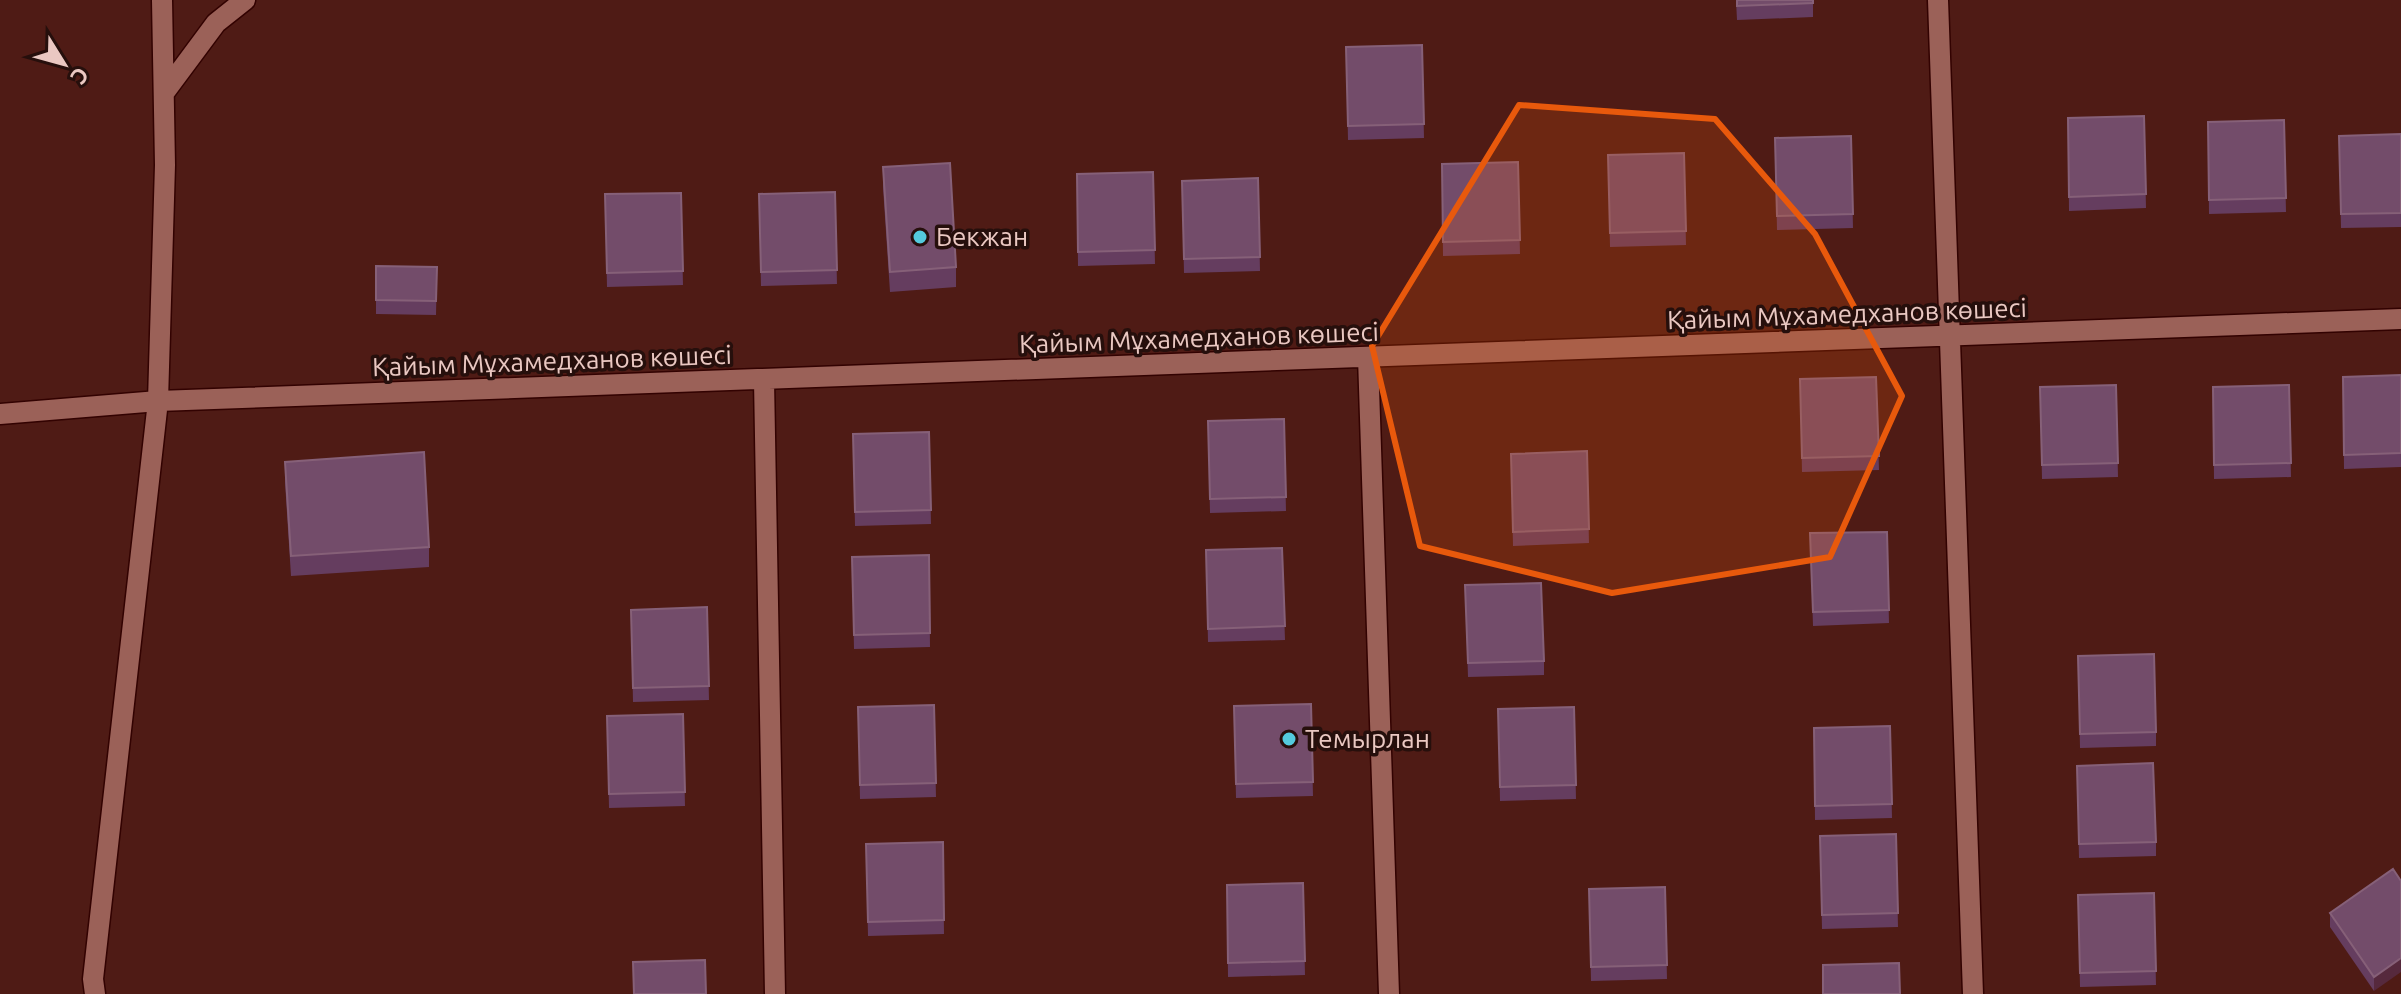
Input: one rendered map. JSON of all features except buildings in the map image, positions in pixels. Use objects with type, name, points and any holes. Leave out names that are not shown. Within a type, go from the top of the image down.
[{"type":"street","points":[[95,994],[93,979],[158,401],[165,165],[162,0]]},
{"type":"street","points":[[164,93],[216,23],[245,0]]},
{"type":"street","points":[[1938,0],[1973,994]]},
{"type":"street","name":"Қайым Мұхамедханов көшесі","points":[[0,414],[158,401],[2401,319]]},
{"type":"street","points":[[1368,357],[1389,994]]},
{"type":"street","points":[[764,380],[775,994]]},
{"type":"highlighted area","points":[[1519,105],[1715,119],[1815,234],[1902,396],[1830,557],[1612,593],[1420,546],[1372,346]]},
{"type":"place","name":"Бекжан","points":[[920,237]]},
{"type":"place","name":"Темырлан","points":[[1289,739]]}]
